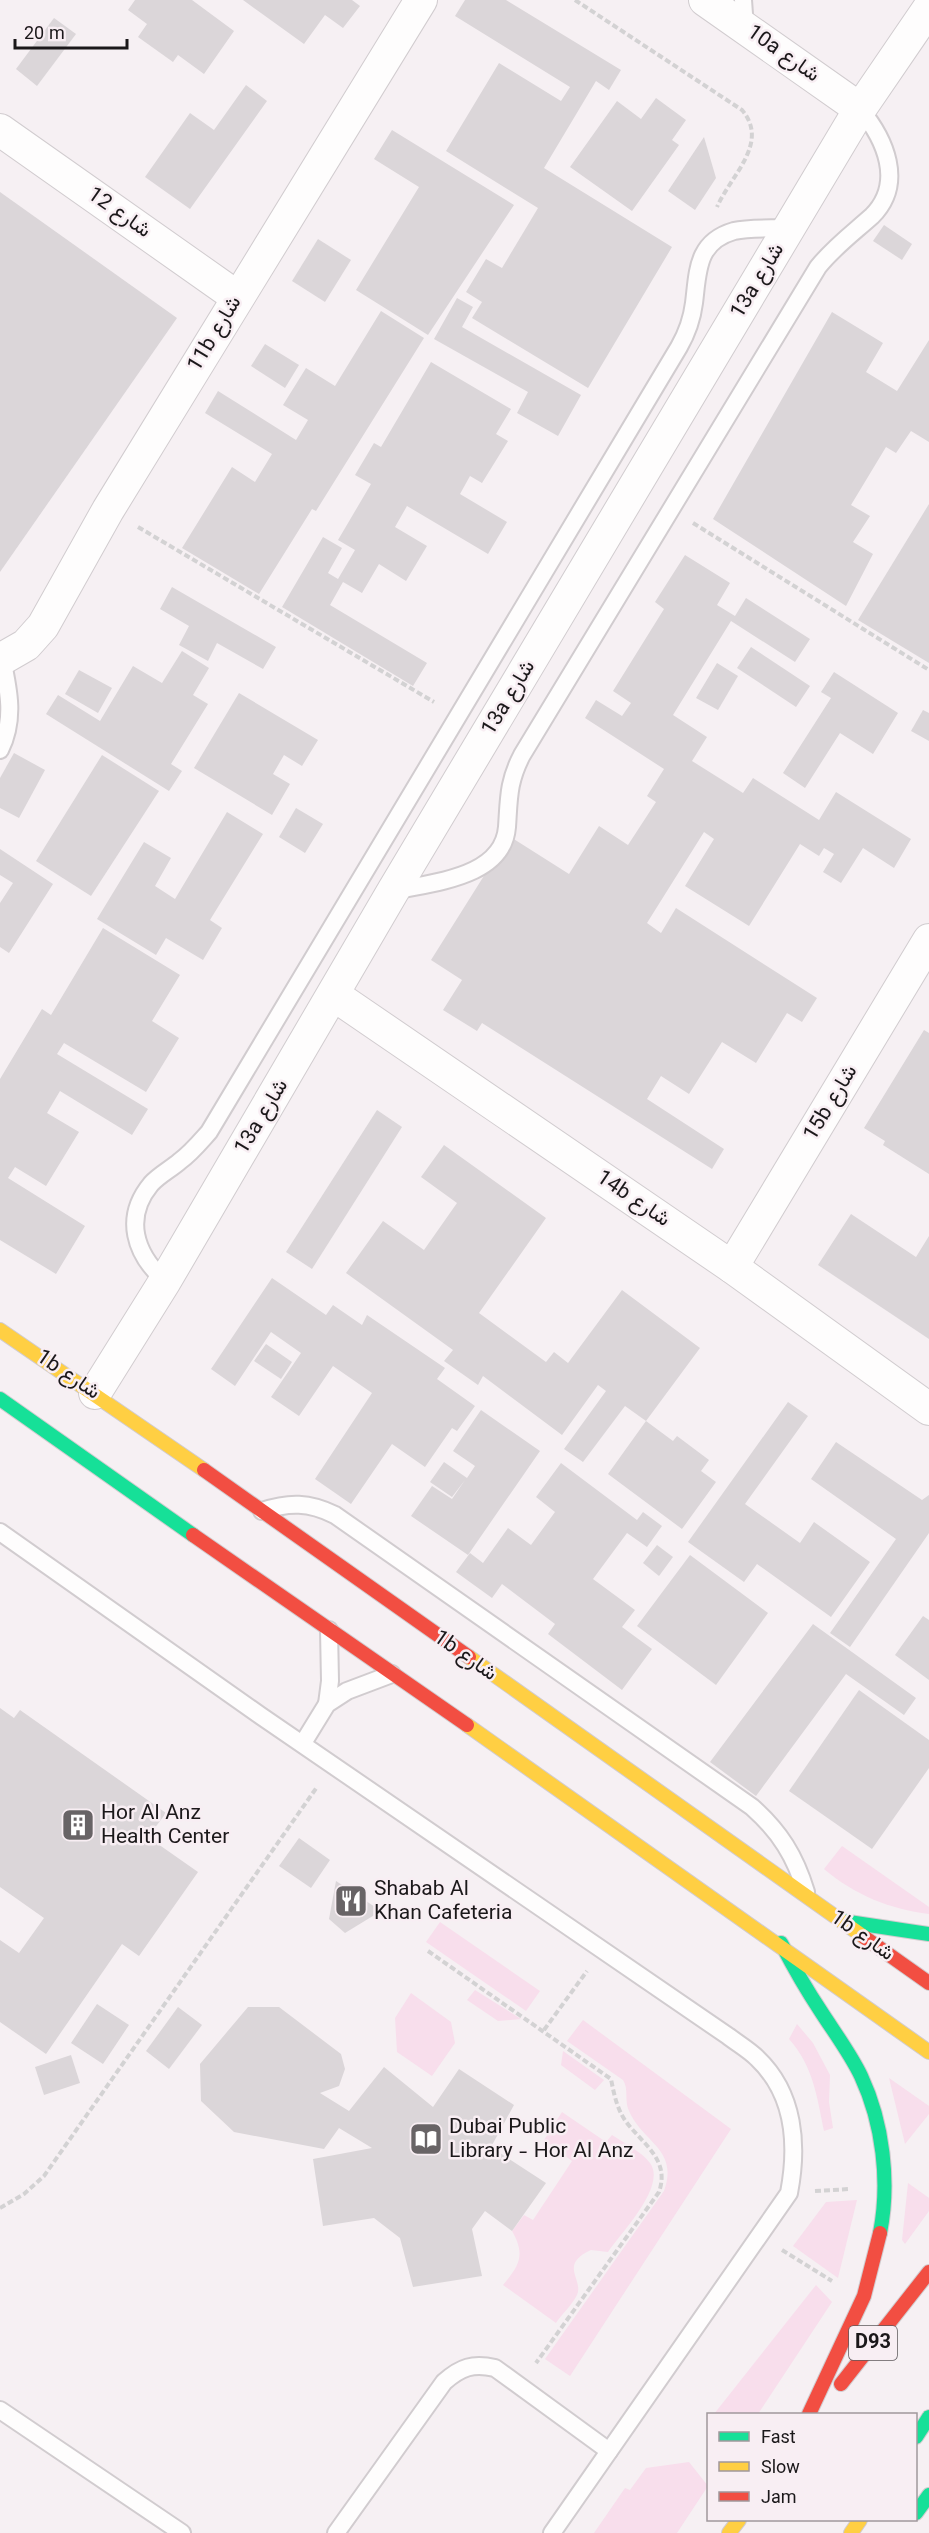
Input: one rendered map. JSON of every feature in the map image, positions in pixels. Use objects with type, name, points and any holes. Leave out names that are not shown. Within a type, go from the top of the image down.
[{"type":"street","name":"11b شارع","points":[[1,659],[26,645],[43,626],[108,510],[237,297],[422,0]]},
{"type":"street","name":"10a شارع","points":[[705,0],[744,14],[860,109]]},
{"type":"street","name":"13a شارع","points":[[95,1393],[165,1281],[393,891],[860,109],[929,8]]},
{"type":"street","name":"شارع 12","points":[[0,130],[237,297]]},
{"type":"street","name":"15b شارع","points":[[732,1267],[929,940]]},
{"type":"street","name":"14b شارع","points":[[334,995],[732,1267],[929,1409]]},
{"type":"street","name":"1b شارع","points":[[0,1329],[95,1393],[929,1983]]},
{"type":"street","points":[[0,1399],[781,1943],[929,2052]]},
{"type":"street","points":[[842,1921],[929,1934]]},
{"type":"street","points":[[781,1943],[816,2004],[844,2044],[865,2089],[879,2136],[883,2168],[882,2234],[864,2300],[853,2328],[810,2413]]},
{"type":"street","name":"D93","points":[[819,2413],[929,2272]]},
{"type":"street","points":[[917,2434],[929,2417]]},
{"type":"street","points":[[729,2533],[738,2521]]},
{"type":"lane","points":[[393,891],[468,873],[494,857],[502,844],[507,830],[507,799],[518,762],[673,510],[818,267],[844,238],[873,215],[884,199],[889,181],[889,163],[875,127],[860,109]]},
{"type":"lane","points":[[165,1281],[149,1267],[140,1251],[135,1233],[136,1215],[142,1197],[153,1182],[183,1160],[209,1131],[458,716],[686,333],[694,303],[696,273],[709,246],[735,231],[790,228]]},
{"type":"lane","points":[[0,750],[8,735],[11,710],[1,659]]},
{"type":"lane","points":[[260,1511],[282,1505],[300,1504],[318,1507],[335,1515],[752,1807],[772,1824],[788,1845],[808,1898]]},
{"type":"lane","points":[[3,1540],[604,1949],[758,2059],[781,2091],[794,2127],[794,2166],[789,2193],[552,2533]]},
{"type":"lane","points":[[303,1743],[327,1704],[330,1681],[329,1630]]},
{"type":"lane","points":[[327,1704],[347,1691],[392,1674]]},
{"type":"lane","points":[[336,2533],[444,2382],[458,2369],[477,2364],[495,2368],[609,2451]]},
{"type":"lane","points":[[0,2410],[182,2533]]},
{"type":"path","points":[[575,0],[742,110],[751,121],[754,134],[751,147],[717,208],[716,223],[722,237]]},
{"type":"path","points":[[108,510],[458,716]]},
{"type":"path","points":[[673,510],[929,670]]},
{"type":"path","points":[[0,2208],[24,2194],[44,2176],[333,1764]]},
{"type":"path","points":[[544,2030],[604,1949]]},
{"type":"path","points":[[428,1951],[611,2079],[618,2106],[626,2122],[655,2153],[661,2165],[662,2183],[659,2192],[519,2386]]},
{"type":"path","points":[[789,2193],[861,2188],[859,2169],[883,2168]]},
{"type":"path","points":[[758,2236],[864,2300]]},
{"type":"shaded area","points":[[842,1846],[929,1907],[929,1914],[900,1909],[873,1899],[848,1886],[824,1869]]},
{"type":"shaded area","points":[[440,1922],[540,1991],[526,2011],[426,1942]]},
{"type":"shaded area","points":[[475,1990],[521,2019],[498,2021],[467,2000]]},
{"type":"shaded area","points":[[411,1993],[451,2022],[455,2043],[432,2076],[397,2052],[395,2018]]},
{"type":"shaded area","points":[[583,2020],[731,2129],[570,2376],[545,2359],[664,2191],[667,2177],[667,2165],[663,2156],[635,2122],[629,2111],[623,2080],[567,2041]]},
{"type":"shaded area","points":[[797,2024],[813,2043],[830,2075],[829,2102],[833,2128],[824,2131],[809,2071],[789,2039]]},
{"type":"shaded area","points":[[563,2051],[604,2080],[595,2090],[561,2065]]},
{"type":"shaded area","points":[[889,2078],[929,2106],[929,2114],[905,2144]]},
{"type":"shaded area","points":[[562,2112],[606,2142],[612,2135],[632,2148],[650,2163],[654,2173],[648,2196],[608,2252],[591,2250],[576,2261],[574,2272],[578,2283],[577,2295],[556,2323],[503,2285],[517,2266],[520,2254],[512,2231],[524,2215],[533,2220],[572,2161],[544,2140]]},
{"type":"shaded area","points":[[908,2183],[929,2198],[929,2211],[905,2244],[902,2240]]},
{"type":"shaded area","points":[[857,2200],[838,2278],[793,2246],[826,2202]]},
{"type":"shaded area","points":[[816,2285],[832,2302],[759,2413],[715,2413]]},
{"type":"shaded area","points":[[689,2462],[707,2485],[677,2533],[594,2533],[625,2488],[630,2490],[646,2468]]},
{"type":"building","points":[[135,0],[192,0],[234,31],[204,74],[178,55],[173,62],[138,37],[147,24],[128,10]]},
{"type":"building","points":[[243,0],[352,0],[360,6],[343,28],[325,15],[304,44]]},
{"type":"building","points":[[465,0],[506,0],[621,70],[609,90],[596,81],[544,168],[672,247],[588,388],[472,318],[482,302],[466,292],[486,259],[502,268],[538,208],[446,151],[499,63],[561,101],[570,87],[455,16]]},
{"type":"building","points":[[54,18],[76,34],[37,86],[16,69]]},
{"type":"building","points":[[246,85],[267,101],[190,209],[145,177],[190,113],[214,130]]},
{"type":"building","points":[[656,98],[686,120],[672,140],[679,145],[632,211],[570,167],[617,101],[641,119]]},
{"type":"building","points":[[392,130],[514,205],[428,335],[356,290],[419,187],[374,159]]},
{"type":"building","points":[[704,137],[716,178],[695,210],[668,191]]},
{"type":"building","points":[[0,192],[177,318],[0,572]]},
{"type":"building","points":[[884,225],[912,244],[902,260],[873,241]]},
{"type":"building","points":[[318,239],[351,260],[325,302],[292,281]]},
{"type":"building","points":[[457,298],[473,307],[462,327],[581,395],[558,436],[517,413],[528,392],[434,339]]},
{"type":"building","points":[[381,311],[424,338],[316,511],[312,509],[259,594],[182,548],[232,467],[255,482],[272,454],[205,413],[218,391],[296,440],[308,420],[283,405],[306,368],[335,386]]},
{"type":"building","points":[[832,312],[883,343],[866,372],[897,391],[929,340],[929,442],[911,431],[896,453],[886,447],[851,505],[870,516],[853,542],[873,554],[846,606],[713,519]]},
{"type":"building","points":[[265,344],[299,365],[285,388],[251,366]]},
{"type":"building","points":[[431,362],[511,409],[496,434],[508,441],[482,483],[470,476],[460,494],[507,522],[488,554],[407,506],[395,527],[427,546],[406,581],[379,564],[362,593],[343,582],[330,605],[427,663],[413,686],[282,607],[323,537],[342,548],[328,573],[338,579],[355,550],[338,540],[371,484],[355,475],[374,443],[381,447]]},
{"type":"building","points":[[929,504],[929,663],[858,620]]},
{"type":"building","points":[[685,555],[730,583],[717,605],[735,616],[746,598],[810,639],[795,662],[731,621],[673,715],[707,737],[692,761],[743,793],[753,778],[819,820],[836,792],[911,839],[894,868],[863,848],[841,883],[823,872],[834,854],[824,848],[819,856],[800,844],[749,926],[685,886],[714,839],[704,832],[647,923],[661,933],[676,908],[817,998],[802,1022],[787,1013],[756,1063],[722,1042],[689,1094],[661,1076],[647,1099],[724,1149],[712,1169],[482,1023],[477,1031],[443,1010],[462,980],[431,960],[509,836],[569,874],[599,826],[628,845],[656,802],[647,796],[664,769],[585,718],[596,700],[622,716],[631,703],[613,691],[664,609],[655,602]]},
{"type":"building","points":[[172,587],[276,647],[263,669],[217,643],[208,661],[179,645],[189,626],[160,609]]},
{"type":"building","points":[[751,647],[810,686],[796,707],[737,668]]},
{"type":"building","points":[[182,651],[209,668],[193,695],[208,704],[171,764],[182,771],[169,791],[46,714],[58,695],[100,721],[133,666],[162,683]]},
{"type":"building","points":[[717,663],[738,676],[718,710],[696,698]]},
{"type":"building","points":[[79,670],[112,688],[98,713],[65,694]]},
{"type":"building","points":[[834,672],[898,713],[873,754],[840,733],[805,788],[783,773],[831,698],[821,692]]},
{"type":"building","points":[[239,693],[318,740],[302,766],[284,755],[273,774],[290,784],[272,815],[194,768]]},
{"type":"building","points":[[923,710],[929,713],[929,741],[911,731]]},
{"type":"building","points":[[14,753],[45,770],[19,818],[0,808],[0,778]]},
{"type":"building","points":[[102,755],[159,791],[91,896],[36,861]]},
{"type":"building","points":[[296,808],[323,824],[305,853],[279,837]]},
{"type":"building","points":[[227,812],[263,834],[210,920],[222,928],[203,960],[166,938],[156,955],[97,919],[144,842],[171,858],[155,886],[175,899]]},
{"type":"building","points":[[0,849],[53,884],[9,953],[0,947],[0,903],[13,883],[0,875]]},
{"type":"building","points":[[103,928],[180,975],[152,1021],[179,1038],[146,1092],[64,1043],[57,1054],[148,1109],[132,1135],[60,1091],[47,1113],[79,1132],[46,1186],[15,1167],[8,1178],[85,1226],[56,1274],[0,1240],[0,1079],[42,1009],[51,1015]]},
{"type":"building","points":[[924,1030],[929,1033],[929,1174],[883,1145],[885,1141],[864,1128]]},
{"type":"building","points":[[377,1110],[402,1127],[312,1269],[286,1252]]},
{"type":"building","points":[[444,1145],[546,1218],[479,1313],[546,1362],[554,1352],[568,1363],[622,1290],[700,1348],[646,1421],[625,1406],[583,1462],[564,1449],[606,1391],[598,1385],[562,1435],[483,1376],[478,1385],[444,1361],[453,1350],[346,1273],[383,1221],[424,1250],[457,1203],[421,1177]]},
{"type":"building","points":[[851,1214],[916,1257],[929,1236],[929,1339],[818,1265]]},
{"type":"building","points":[[272,1278],[326,1315],[333,1305],[362,1325],[367,1315],[445,1368],[437,1379],[475,1406],[457,1431],[452,1428],[425,1467],[392,1444],[351,1504],[315,1479],[372,1393],[333,1366],[299,1416],[271,1397],[301,1353],[271,1332],[235,1386],[211,1369]]},
{"type":"building","points":[[266,1344],[292,1362],[281,1379],[254,1361]]},
{"type":"building","points":[[788,1402],[808,1416],[745,1504],[800,1543],[814,1522],[870,1562],[831,1617],[757,1564],[744,1582],[688,1542]]},
{"type":"building","points":[[481,1410],[540,1451],[468,1555],[411,1516],[432,1486],[452,1499],[465,1480],[452,1497],[430,1482],[444,1462],[467,1478],[475,1466],[453,1451]]},
{"type":"building","points":[[646,1421],[673,1441],[677,1436],[709,1460],[701,1471],[716,1482],[682,1529],[608,1474]]},
{"type":"building","points":[[836,1442],[922,1500],[929,1495],[929,1533],[850,1647],[830,1633],[896,1539],[811,1479]]},
{"type":"building","points":[[561,1463],[637,1520],[643,1512],[662,1526],[647,1547],[627,1533],[593,1579],[635,1610],[622,1627],[652,1649],[622,1690],[548,1634],[555,1624],[502,1584],[492,1598],[456,1572],[470,1553],[483,1563],[508,1528],[531,1545],[555,1512],[536,1497]]},
{"type":"building","points":[[657,1545],[673,1557],[659,1576],[643,1563]]},
{"type":"building","points":[[690,1555],[768,1613],[716,1685],[637,1626]]},
{"type":"building","points":[[923,1616],[929,1620],[929,1680],[895,1655]]},
{"type":"building","points":[[813,1624],[916,1698],[904,1715],[846,1674],[756,1796],[710,1762]]},
{"type":"building","points":[[859,1690],[929,1740],[929,1768],[872,1849],[789,1791]]},
{"type":"building","name":"Hor Al Anz Health Center","points":[[0,1708],[14,1718],[20,1710],[166,1813],[148,1837],[198,1872],[139,1956],[122,1944],[46,2054],[0,2022],[0,1940],[19,1953],[44,1918],[0,1887]]},
{"type":"building","points":[[299,1838],[330,1860],[311,1888],[279,1866]]},
{"type":"building","points":[[336,1881],[381,1911],[345,1933],[329,1919]]},
{"type":"building","points":[[97,2004],[129,2025],[103,2064],[71,2043]]},
{"type":"building","points":[[178,2007],[202,2025],[169,2069],[146,2051]]},
{"type":"building","name":"Dubai Public Library - Hor Al Anz","points":[[248,2007],[279,2007],[341,2054],[345,2069],[339,2086],[320,2093],[349,2111],[384,2067],[433,2107],[459,2069],[514,2105],[491,2147],[546,2183],[512,2231],[485,2211],[472,2229],[482,2276],[413,2287],[400,2238],[374,2218],[323,2226],[313,2159],[372,2148],[339,2128],[324,2149],[234,2132],[201,2101],[200,2064]]},
{"type":"building","points":[[71,2055],[80,2083],[44,2095],[35,2067]]},
{"type":"traffic: fast","points":[[0,1399],[193,1535]]},
{"type":"traffic: fast","points":[[842,1921],[929,1934]]},
{"type":"traffic: fast","points":[[781,1943],[810,1994],[852,2059],[869,2094],[879,2133],[884,2173],[880,2233]]},
{"type":"traffic: fast","points":[[917,2435],[929,2417]]},
{"type":"traffic: fast","points":[[917,2512],[929,2495]]},
{"type":"traffic: slow","points":[[0,1330],[204,1470]]},
{"type":"traffic: slow","points":[[469,1657],[864,1937]]},
{"type":"traffic: slow","points":[[467,1725],[929,2052]]},
{"type":"traffic: slow","points":[[729,2533],[738,2521]]},
{"type":"traffic: slow","points":[[851,2533],[859,2521]]},
{"type":"traffic: jam","points":[[204,1470],[469,1657]]},
{"type":"traffic: jam","points":[[193,1535],[467,1725]]},
{"type":"traffic: jam","points":[[864,1937],[929,1983]]},
{"type":"traffic: jam","points":[[809,2413],[864,2296],[880,2233]]},
{"type":"traffic: jam","points":[[841,2384],[929,2272]]},
{"type":"place","name":"Hor Al Anz Health Center","points":[[78,1825]]},
{"type":"place","name":"Shabab Al Khan Cafeteria","points":[[351,1901]]},
{"type":"place","name":"Dubai Public Library - Hor Al Anz","points":[[426,2139]]}]
